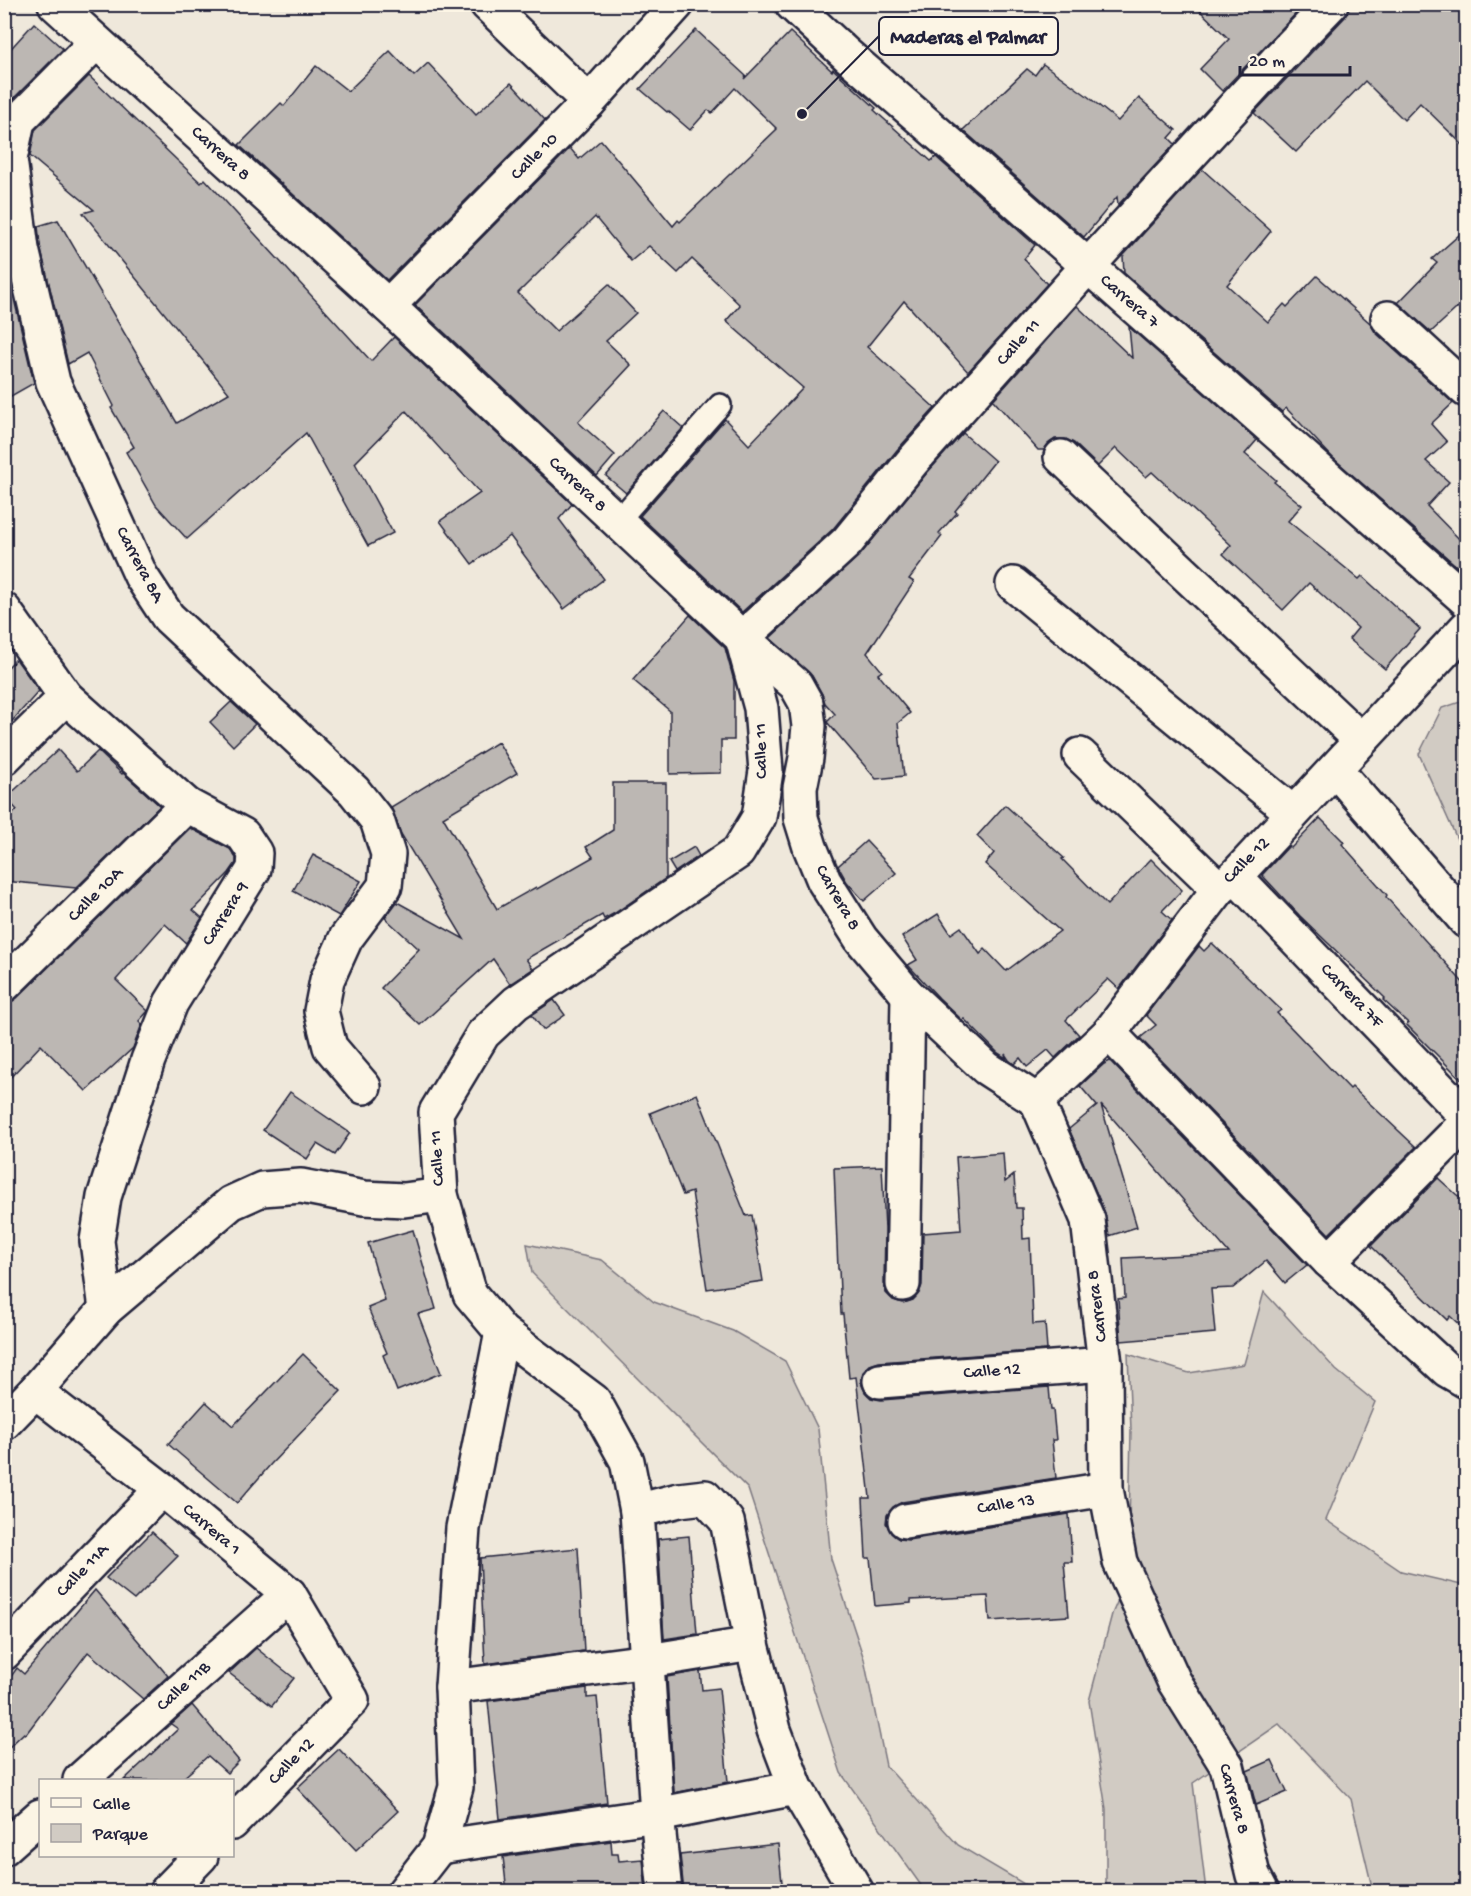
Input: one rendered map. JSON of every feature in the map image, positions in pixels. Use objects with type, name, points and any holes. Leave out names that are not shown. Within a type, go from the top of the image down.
[{"type":"street","name":"Carrera 8","points":[[55,4],[388,306],[741,638],[796,684],[806,703],[809,726],[800,788],[801,818],[824,881],[861,939],[908,995],[986,1068],[1037,1101],[1088,1220],[1105,1364],[1106,1489],[1120,1562],[1174,1681],[1227,1766],[1253,1875],[1262,1892]]},
{"type":"street","points":[[487,4],[589,102]]},
{"type":"street","name":"Calle 10","points":[[388,306],[589,102],[677,4]]},
{"type":"street","name":"Carrera 7","points":[[792,4],[847,55],[1467,600]]},
{"type":"street","name":"Calle 11","points":[[4,1423],[106,1309],[231,1203],[262,1189],[301,1186],[364,1198],[404,1200],[441,1195],[436,1112],[483,1034],[516,1003],[738,852],[759,817],[766,771],[761,708],[741,638],[847,542],[912,462],[1088,266],[1331,4]]},
{"type":"street","name":"Carrera 8A","points":[[96,42],[18,122],[10,159],[22,249],[53,382],[141,576],[168,617],[354,791],[377,820],[388,854],[385,886],[346,938],[327,980],[321,1011],[330,1047],[364,1087]]},
{"type":"street","points":[[1388,318],[1467,390]]},
{"type":"street","points":[[1061,457],[1361,740]]},
{"type":"street","points":[[1013,584],[1293,813]]},
{"type":"street","name":"Carrera 9","points":[[4,610],[66,697],[187,805],[243,835],[255,853],[254,869],[171,1003],[148,1060],[104,1197],[97,1241],[106,1309]]},
{"type":"street","name":"Calle 12","points":[[1037,1101],[1109,1033],[1227,882],[1467,628]]},
{"type":"street","points":[[4,759],[66,697]]},
{"type":"street","name":"Carrera 7F","points":[[1080,755],[1227,882],[1467,1116]]},
{"type":"street","points":[[1335,769],[1467,921]]},
{"type":"street","name":"Calle 10A","points":[[4,985],[187,805]]},
{"type":"street","points":[[903,1284],[908,995]]},
{"type":"street","points":[[1109,1033],[1329,1261],[1447,1370],[1467,1381]]},
{"type":"street","points":[[1329,1261],[1467,1123]]},
{"type":"street","points":[[441,1195],[470,1294],[502,1332],[594,1401],[627,1461],[637,1510],[657,1815],[665,1892]]},
{"type":"street","points":[[404,1892],[439,1847],[456,1788],[452,1687],[463,1528],[502,1332]]},
{"type":"street","name":"Calle 12","points":[[880,1381],[1105,1364]]},
{"type":"street","name":"Carrera 1","points":[[35,1391],[162,1489],[289,1594],[352,1700]]},
{"type":"street","name":"Calle 11A","points":[[4,1653],[162,1489]]},
{"type":"street","name":"Calle 13","points":[[905,1521],[1106,1489]]},
{"type":"street","points":[[637,1510],[679,1500],[705,1497],[727,1521],[752,1644],[774,1730],[796,1788],[857,1892]]},
{"type":"street","name":"Calle 11B","points":[[81,1779],[289,1594]]},
{"type":"street","points":[[452,1687],[648,1661],[752,1644]]},
{"type":"street","name":"Calle 12","points":[[234,1821],[352,1700]]},
{"type":"street","points":[[439,1847],[657,1815],[796,1788]]},
{"type":"street","points":[[4,1848],[39,1817]]},
{"type":"street","points":[[166,1892],[200,1857]]},
{"type":"lane","points":[[617,522],[720,405]]},
{"type":"green space","points":[[1466,700],[1466,851],[1461,848],[1419,754],[1442,708]]},
{"type":"green space","points":[[527,1244],[602,1260],[654,1302],[733,1331],[785,1361],[818,1429],[831,1559],[864,1659],[886,1766],[958,1845],[1034,1890],[1106,1889],[1106,1809],[1089,1701],[1112,1614],[1128,1577],[1131,1430],[1128,1354],[1189,1373],[1244,1364],[1264,1292],[1336,1370],[1375,1402],[1326,1520],[1401,1571],[1466,1586],[1466,1891],[1373,1891],[1351,1799],[1279,1724],[1193,1783],[1206,1891],[925,1891],[841,1773],[748,1489],[532,1273]]},
{"type":"building","points":[[1193,4],[1305,4],[1222,91],[1200,69],[1229,39]]},
{"type":"building","points":[[1349,4],[1467,4],[1467,149],[1420,103],[1404,120],[1365,81],[1296,152],[1254,113],[1345,17]]},
{"type":"building","points":[[34,23],[63,49],[4,108],[4,56]]},
{"type":"building","points":[[696,30],[746,76],[744,79],[790,32],[876,108],[874,110],[931,161],[936,157],[1035,245],[1024,259],[1047,284],[968,372],[904,301],[867,347],[935,408],[897,450],[833,529],[742,612],[640,516],[725,419],[749,445],[803,388],[726,321],[740,305],[692,259],[678,273],[649,246],[631,261],[595,217],[518,293],[556,331],[609,284],[636,313],[606,341],[631,365],[578,422],[615,455],[597,476],[415,305],[570,148],[579,159],[601,140],[673,226],[678,220],[680,222],[777,129],[735,88],[712,113],[708,110],[690,130],[640,89]]},
{"type":"building","points":[[390,51],[414,76],[428,63],[476,114],[511,83],[545,120],[387,280],[239,145],[281,103],[284,106],[316,66],[348,91]]},
{"type":"building","points":[[1043,64],[1118,121],[1139,98],[1176,130],[1169,138],[1175,144],[1118,205],[1117,197],[1084,237],[963,130],[1027,69],[1035,75]]},
{"type":"building","points":[[89,76],[201,183],[205,179],[371,361],[394,337],[572,504],[559,519],[604,579],[564,609],[510,536],[472,564],[440,521],[480,493],[406,411],[355,463],[393,533],[368,546],[306,433],[187,539],[156,505],[126,452],[134,447],[111,408],[114,406],[87,353],[68,364],[40,246],[38,226],[58,220],[177,423],[229,393],[83,213],[94,210],[30,156],[35,130]]},
{"type":"building","points":[[1202,169],[1271,231],[1227,285],[1268,322],[1284,304],[1287,307],[1317,276],[1370,323],[1375,332],[1453,403],[1431,424],[1447,442],[1426,461],[1449,482],[1427,506],[1467,547],[1467,575],[1333,458],[1286,408],[1282,412],[1124,273],[1123,256]]},
{"type":"building","points":[[1467,228],[1467,299],[1431,332],[1398,303],[1437,263],[1432,259]]},
{"type":"building","points":[[4,257],[34,383],[4,400]]},
{"type":"building","points":[[1077,306],[1132,358],[1129,327],[1257,440],[1245,454],[1302,505],[1288,521],[1359,579],[1362,576],[1420,629],[1385,669],[1349,639],[1358,628],[1309,583],[1283,610],[1223,554],[1231,545],[1152,472],[1146,477],[1116,448],[1098,466],[1074,443],[1066,439],[1055,439],[1044,450],[1038,450],[993,400]]},
{"type":"building","points":[[664,411],[683,428],[626,493],[606,476]]},
{"type":"building","points":[[963,433],[995,461],[955,511],[957,513],[939,533],[942,536],[909,579],[914,582],[867,653],[882,671],[878,674],[910,713],[898,723],[904,776],[876,779],[827,722],[835,714],[825,703],[812,676],[770,638],[861,554],[926,474]]},
{"type":"building","points":[[690,615],[725,648],[734,681],[734,740],[721,740],[721,773],[670,774],[670,711],[633,680]]},
{"type":"building","points":[[16,659],[39,691],[4,730],[4,671]]},
{"type":"building","points":[[231,702],[255,724],[233,746],[210,722]]},
{"type":"building","points":[[498,742],[517,773],[443,817],[497,909],[593,857],[586,847],[613,830],[613,783],[666,783],[666,878],[615,913],[604,919],[602,915],[526,959],[533,969],[510,984],[493,959],[420,1025],[381,988],[419,949],[385,918],[397,902],[464,939],[401,834],[391,807]]},
{"type":"building","points":[[58,750],[77,771],[98,751],[160,806],[76,888],[4,881],[4,822],[17,810],[6,798]]},
{"type":"building","points":[[1005,805],[1064,858],[1062,859],[1107,905],[1151,859],[1182,890],[1162,911],[1172,920],[1119,989],[1108,979],[1066,1020],[1079,1035],[1055,1058],[1048,1050],[1027,1067],[1020,1058],[1014,1064],[1005,1054],[1006,1058],[998,1053],[939,998],[908,965],[917,960],[902,937],[938,914],[951,934],[961,927],[980,954],[985,949],[1006,971],[1060,931],[985,864],[994,853],[977,836]]},
{"type":"building","points":[[1320,818],[1344,842],[1342,844],[1387,895],[1386,897],[1467,987],[1467,1085],[1383,1000],[1385,998],[1300,916],[1262,875]]},
{"type":"building","points":[[190,828],[230,849],[236,858],[236,863],[193,910],[202,918],[186,943],[165,924],[116,980],[148,1011],[139,1021],[142,1024],[133,1048],[86,1091],[41,1045],[4,1084],[4,1008],[17,998]]},
{"type":"building","points":[[866,841],[896,873],[864,901],[847,882],[838,866]]},
{"type":"building","points":[[694,847],[699,856],[675,872],[669,862]]},
{"type":"building","points":[[313,855],[361,881],[339,916],[293,891]]},
{"type":"building","points":[[1212,943],[1281,1010],[1277,1013],[1350,1089],[1352,1087],[1416,1147],[1329,1234],[1140,1038],[1156,1025],[1146,1015],[1199,946],[1204,951]]},
{"type":"building","points":[[554,1000],[565,1015],[543,1030],[532,1015]]},
{"type":"building","points":[[1110,1061],[1307,1265],[1285,1283],[1266,1261],[1233,1288],[1211,1289],[1215,1333],[1121,1341],[1118,1299],[1125,1298],[1123,1258],[1229,1253],[1101,1105],[1137,1227],[1109,1236],[1105,1213],[1069,1129],[1097,1106],[1080,1086]]},
{"type":"building","points":[[290,1092],[350,1133],[335,1155],[317,1144],[307,1159],[263,1130]]},
{"type":"building","points":[[697,1094],[746,1216],[752,1215],[763,1281],[707,1289],[692,1192],[683,1195],[650,1113]]},
{"type":"building","points":[[1003,1153],[1005,1182],[1014,1175],[1016,1208],[1022,1208],[1023,1239],[1030,1238],[1033,1324],[1045,1323],[1047,1350],[879,1362],[870,1365],[863,1372],[861,1383],[871,1398],[881,1400],[1049,1387],[1056,1440],[1052,1440],[1056,1478],[902,1502],[893,1507],[887,1515],[886,1523],[891,1533],[899,1539],[908,1540],[1069,1514],[1072,1562],[1064,1562],[1069,1616],[990,1621],[988,1596],[911,1600],[911,1603],[875,1606],[870,1558],[866,1558],[863,1498],[870,1498],[856,1377],[849,1378],[843,1314],[841,1314],[834,1168],[882,1166],[885,1229],[884,1284],[886,1293],[893,1300],[903,1303],[913,1300],[922,1285],[923,1233],[961,1230],[956,1157]]},
{"type":"building","points":[[1438,1178],[1467,1204],[1467,1332],[1450,1316],[1447,1320],[1371,1246]]},
{"type":"building","points":[[413,1230],[436,1309],[418,1314],[441,1373],[397,1391],[383,1355],[387,1353],[368,1308],[385,1301],[368,1243]]},
{"type":"building","points":[[303,1354],[341,1391],[237,1503],[168,1444],[206,1402],[233,1426]]},
{"type":"building","points":[[152,1532],[178,1556],[134,1600],[106,1578]]},
{"type":"building","points":[[689,1536],[697,1634],[664,1639],[658,1539]]},
{"type":"building","points":[[578,1548],[584,1651],[485,1664],[480,1558]]},
{"type":"building","points":[[95,1590],[168,1676],[143,1699],[88,1652],[26,1734],[24,1733],[4,1752],[4,1686],[17,1668],[24,1674]]},
{"type":"building","points":[[256,1648],[294,1678],[272,1706],[229,1673]]},
{"type":"building","points":[[700,1671],[702,1690],[719,1688],[728,1782],[674,1793],[667,1677]]},
{"type":"building","points":[[587,1688],[587,1698],[597,1697],[607,1803],[500,1819],[488,1701]]},
{"type":"building","points":[[192,1705],[239,1761],[227,1773],[208,1756],[182,1779],[125,1779],[178,1729],[171,1724]]},
{"type":"building","points":[[339,1749],[398,1811],[356,1850],[297,1788]]},
{"type":"building","points":[[1272,1760],[1287,1792],[1256,1805],[1247,1771]]},
{"type":"building","points":[[611,1841],[612,1854],[618,1854],[619,1861],[643,1859],[646,1892],[507,1892],[503,1857]]},
{"type":"building","points":[[778,1844],[783,1892],[684,1892],[680,1855]]},
{"type":"place","name":"Maderas el Palmar","points":[[802,114]]}]
